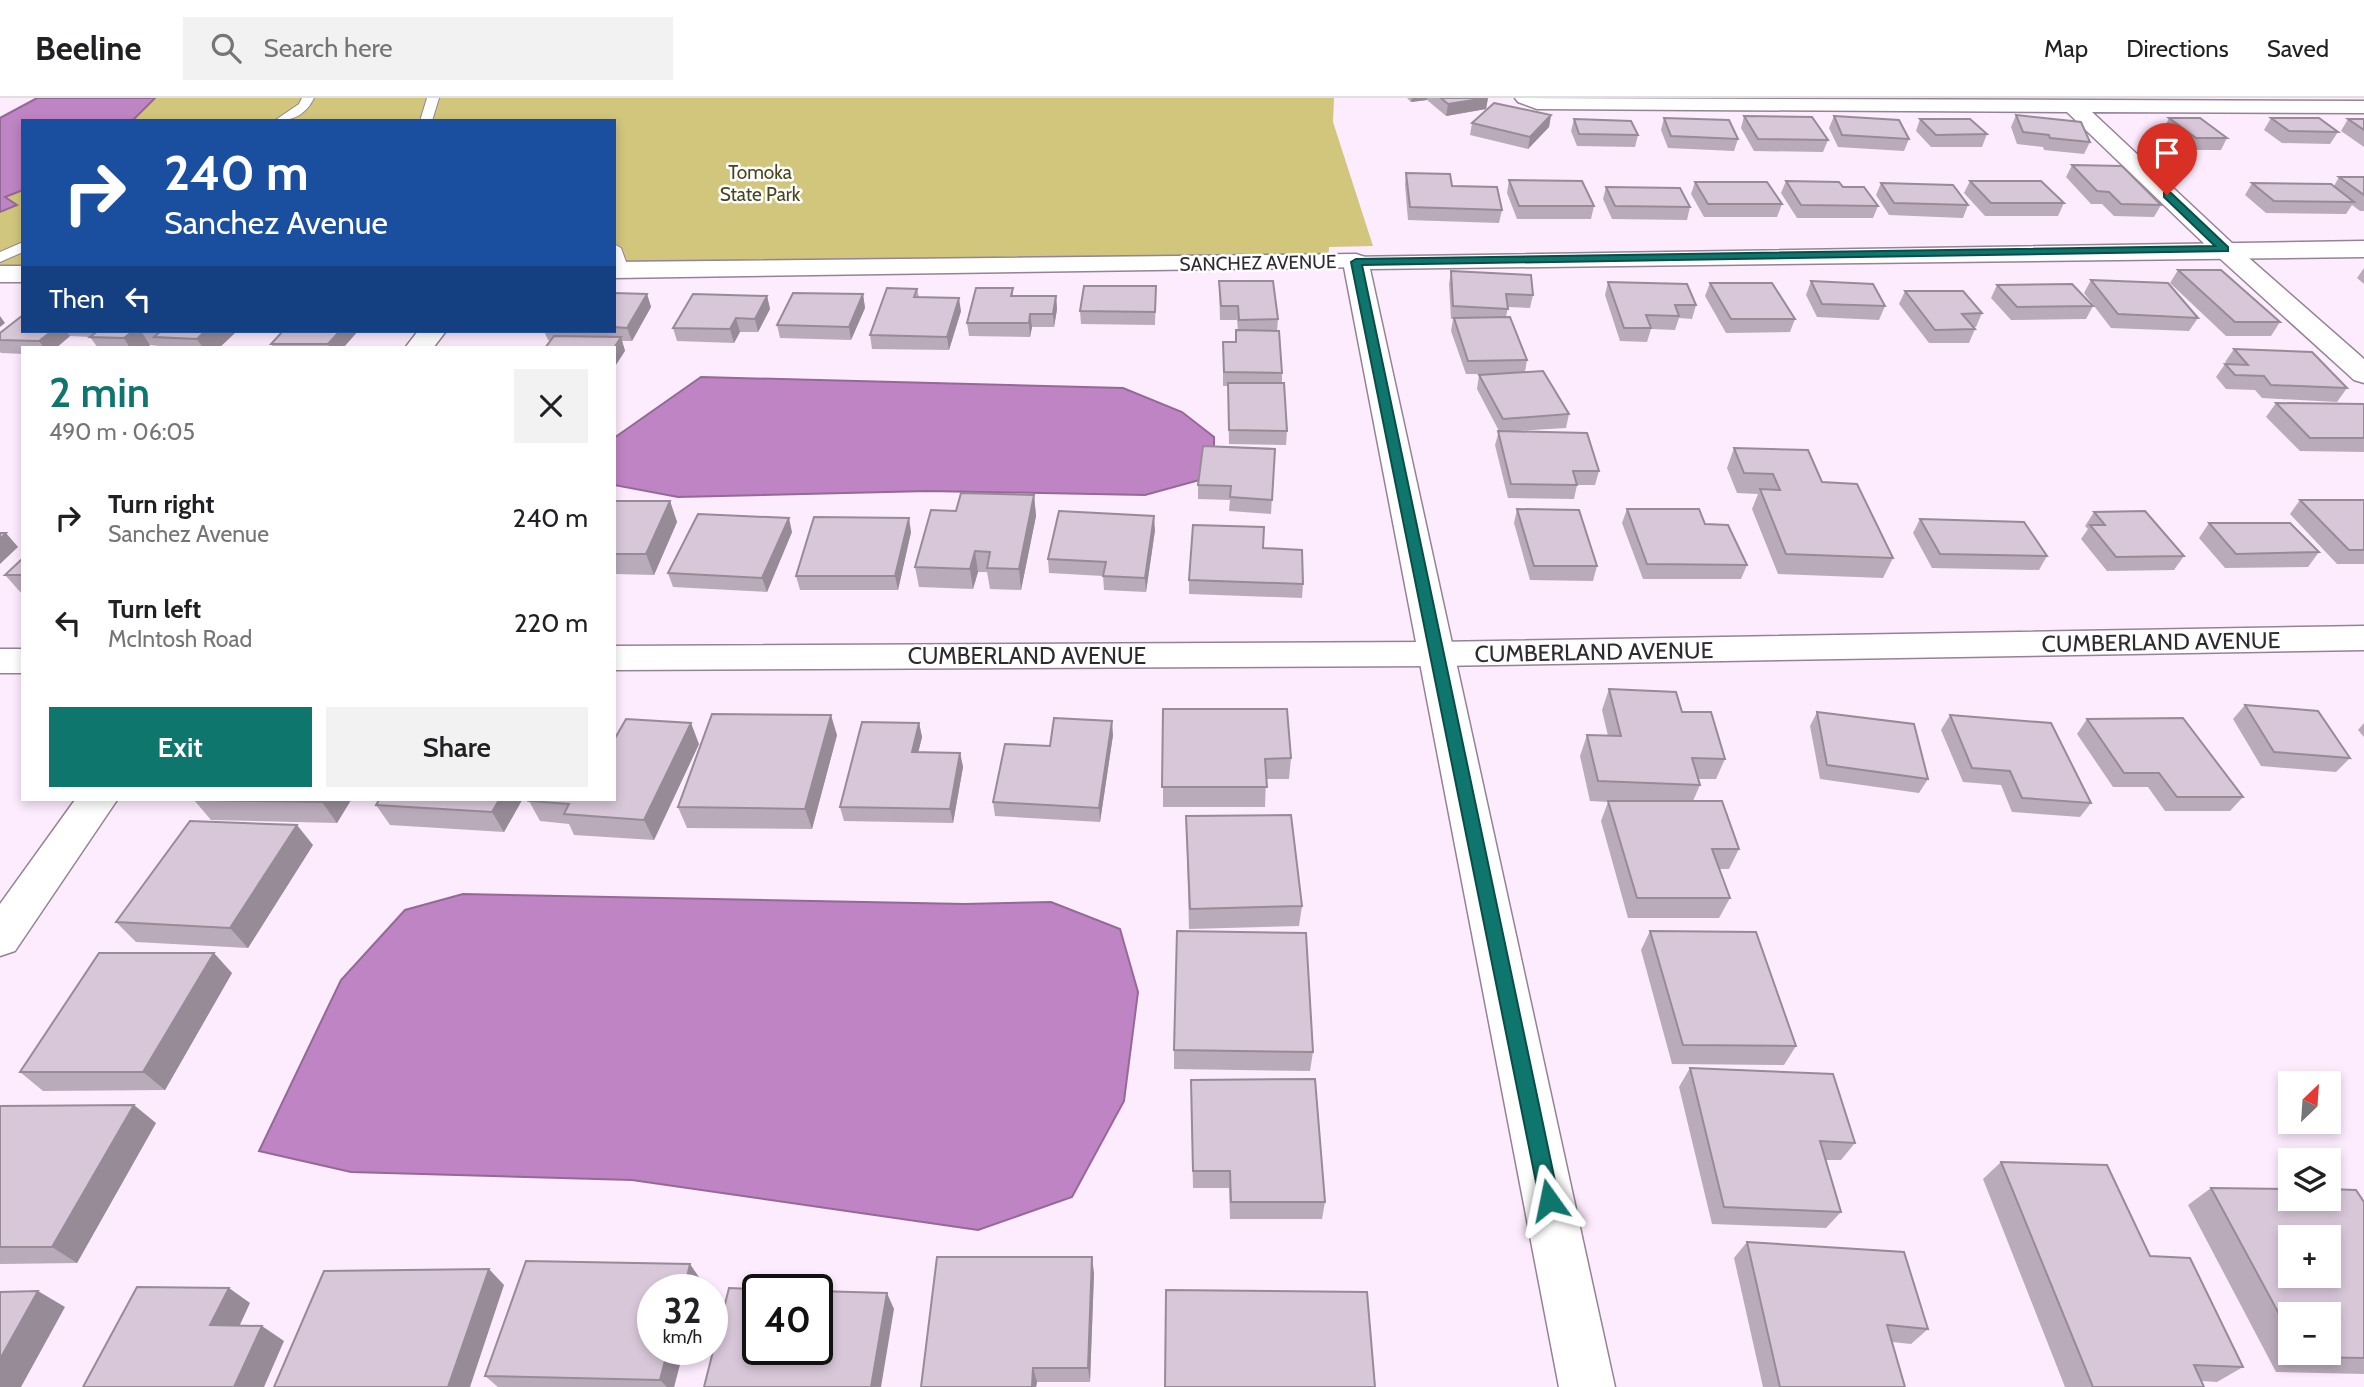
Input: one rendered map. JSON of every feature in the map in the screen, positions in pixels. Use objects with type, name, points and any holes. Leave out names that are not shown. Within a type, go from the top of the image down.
[{"type":"street","points":[[1524,98],[1537,103],[2364,107]]},
{"type":"street","points":[[2072,105],[2224,249],[2364,374]]},
{"type":"street","name":"SANCHEZ AVENUE","points":[[616,262],[1356,262],[2364,249]]},
{"type":"street","points":[[1356,262],[1587,1387]]},
{"type":"street","points":[[0,274],[21,274]]},
{"type":"street","name":"CUMBERLAND AVENUE","points":[[616,658],[1436,654],[2364,638]]},
{"type":"street","points":[[0,661],[21,661]]},
{"type":"street","points":[[0,938],[96,801]]},
{"type":"lane","points":[[283,119],[304,106],[308,98]]},
{"type":"lane","points":[[427,119],[433,98]]},
{"type":"lane","points":[[0,258],[21,247]]},
{"type":"green space","name":"Tomoka State Park","points":[[155,98],[1334,98],[1333,122],[1373,246],[1329,247],[1328,262],[616,270],[616,119],[134,119]]},
{"type":"green space","points":[[21,191],[21,278],[0,278],[0,212],[16,205],[5,197]]},
{"type":"shaded area","points":[[37,98],[155,98],[134,119],[21,119],[21,191],[5,197],[17,205],[0,212],[0,118]]},
{"type":"shaded area","points":[[701,377],[1123,388],[1182,412],[1214,437],[1214,476],[1145,495],[928,491],[678,497],[616,485],[616,437]]},
{"type":"shaded area","points":[[463,894],[965,904],[1051,902],[1120,929],[1138,992],[1124,1101],[1072,1197],[978,1230],[632,1180],[351,1172],[259,1151],[341,980],[405,910]]},
{"type":"building","points":[[1441,98],[1486,98],[1448,104]]},
{"type":"building","points":[[1494,103],[1551,115],[1530,137],[1472,123]]},
{"type":"building","points":[[2016,115],[2081,122],[2090,142],[2023,132]]},
{"type":"building","points":[[1744,116],[1812,117],[1828,140],[1758,139]]},
{"type":"building","points":[[1834,116],[1899,120],[1909,139],[1842,135]]},
{"type":"building","points":[[1664,118],[1729,120],[1738,139],[1671,136]]},
{"type":"building","points":[[2169,118],[2200,118],[2227,138],[2196,138]]},
{"type":"building","points":[[2271,118],[2319,118],[2338,132],[2289,131]]},
{"type":"building","points":[[1574,119],[1631,121],[1638,135],[1579,134]]},
{"type":"building","points":[[1920,119],[1970,119],[1987,134],[1936,135]]},
{"type":"building","points":[[2348,119],[2364,119],[2364,130]]},
{"type":"building","points":[[2072,165],[2122,166],[2161,205],[2121,204],[2109,192],[2097,191]]},
{"type":"building","points":[[1406,173],[1450,174],[1452,186],[1497,187],[1502,210],[1410,207]]},
{"type":"building","points":[[2339,177],[2364,177],[2364,195]]},
{"type":"building","points":[[1509,180],[1582,181],[1594,206],[1519,206]]},
{"type":"building","points":[[1786,181],[1839,182],[1843,187],[1864,187],[1878,206],[1801,205]]},
{"type":"building","points":[[1970,181],[2041,181],[2064,203],[1991,203]]},
{"type":"building","points":[[1695,182],[1767,182],[1782,204],[1708,204]]},
{"type":"building","points":[[1881,183],[1953,185],[1968,205],[1894,203]]},
{"type":"building","points":[[2252,183],[2331,184],[2354,202],[2274,201]]},
{"type":"building","points":[[1606,187],[1680,188],[1690,207],[1615,206]]},
{"type":"building","points":[[2178,270],[2221,270],[2280,322],[2235,322]]},
{"type":"building","points":[[1451,271],[1531,275],[1533,295],[1506,294],[1508,309],[1453,306]]},
{"type":"building","points":[[2091,280],[2168,283],[2198,318],[2118,314]]},
{"type":"building","points":[[1219,281],[1273,281],[1278,319],[1239,320],[1238,306],[1221,306]]},
{"type":"building","points":[[1811,281],[1873,284],[1885,306],[1822,304]]},
{"type":"building","points":[[1608,282],[1687,284],[1696,305],[1675,305],[1679,316],[1646,315],[1651,328],[1624,328]]},
{"type":"building","points":[[1710,283],[1772,283],[1795,319],[1731,319]]},
{"type":"building","points":[[2072,284],[2093,306],[2017,307],[1997,285]]},
{"type":"building","points":[[1084,286],[1156,286],[1155,312],[1080,311]]},
{"type":"building","points":[[887,288],[917,289],[914,297],[959,298],[947,337],[870,335]]},
{"type":"building","points":[[976,288],[1013,288],[1011,296],[1056,296],[1053,314],[1030,314],[1029,323],[967,323]]},
{"type":"building","points":[[1905,291],[1963,291],[1982,313],[1962,314],[1975,329],[1935,330]]},
{"type":"building","points":[[616,293],[647,294],[627,328],[616,327]]},
{"type":"building","points":[[793,293],[863,294],[849,327],[777,325]]},
{"type":"building","points":[[693,294],[767,296],[755,319],[736,318],[730,329],[673,328]]},
{"type":"building","points":[[21,317],[21,333],[49,333],[39,341],[0,340],[0,333]]},
{"type":"building","points":[[1510,317],[1527,360],[1468,361],[1454,318]]},
{"type":"building","points":[[1236,330],[1279,331],[1282,373],[1224,372],[1223,342],[1236,342]]},
{"type":"building","points":[[95,333],[130,333],[124,338],[90,337]]},
{"type":"building","points":[[159,333],[203,333],[197,339],[154,337]]},
{"type":"building","points":[[281,333],[338,333],[328,344],[271,344]]},
{"type":"building","points":[[554,336],[621,337],[615,346],[546,346]]},
{"type":"building","points":[[2234,349],[2312,352],[2347,388],[2271,385],[2264,376],[2235,375],[2225,364],[2248,365]]},
{"type":"building","points":[[1543,371],[1569,414],[1503,419],[1479,375]]},
{"type":"building","points":[[1228,383],[1284,383],[1287,431],[1229,430]]},
{"type":"building","points":[[2276,403],[2364,404],[2364,438],[2310,438]]},
{"type":"building","points":[[1498,431],[1587,433],[1599,471],[1573,471],[1577,485],[1511,484]]},
{"type":"building","points":[[1203,446],[1275,449],[1272,500],[1230,497],[1231,486],[1198,485]]},
{"type":"building","points":[[1734,448],[1808,450],[1822,482],[1857,484],[1893,558],[1786,554],[1760,489],[1780,490],[1773,474],[1744,473]]},
{"type":"building","points":[[961,493],[1034,495],[1019,569],[987,568],[990,552],[975,551],[970,569],[915,567],[931,510],[956,511]]},
{"type":"building","points":[[2300,500],[2364,500],[2364,550],[2349,550]]},
{"type":"building","points":[[616,501],[670,501],[646,554],[616,554]]},
{"type":"building","points":[[1517,509],[1579,510],[1597,566],[1534,566]]},
{"type":"building","points":[[1627,509],[1699,509],[1705,524],[1728,525],[1747,565],[1647,564]]},
{"type":"building","points":[[1059,511],[1154,516],[1145,578],[1103,576],[1106,562],[1048,559]]},
{"type":"building","points":[[2145,511],[2184,556],[2116,557],[2090,525],[2105,525],[2094,512]]},
{"type":"building","points":[[698,514],[789,518],[762,578],[668,573]]},
{"type":"building","points":[[814,517],[909,518],[895,576],[796,576]]},
{"type":"building","points":[[1920,519],[2024,522],[2047,556],[1940,554]]},
{"type":"building","points":[[2209,523],[2290,523],[2319,552],[2236,554]]},
{"type":"building","points":[[1193,525],[1264,527],[1263,548],[1302,550],[1303,584],[1189,580]]},
{"type":"building","points":[[21,560],[21,575],[5,575]]},
{"type":"building","points":[[1609,689],[1676,692],[1682,712],[1711,712],[1725,759],[1692,758],[1700,785],[1598,781],[1587,735],[1621,736]]},
{"type":"building","points":[[2245,705],[2318,711],[2350,758],[2274,752]]},
{"type":"building","points":[[1163,709],[1287,709],[1291,758],[1265,759],[1267,787],[1162,787]]},
{"type":"building","points":[[1817,712],[1914,724],[1928,779],[1827,765]]},
{"type":"building","points":[[712,714],[831,715],[805,809],[678,807]]},
{"type":"building","points":[[1950,715],[2051,723],[2091,803],[2022,798],[2010,771],[1972,768]]},
{"type":"building","points":[[1054,718],[1112,721],[1099,808],[993,802],[1005,744],[1050,746]]},
{"type":"building","points":[[2183,718],[2243,797],[2177,797],[2159,773],[2124,773],[2087,719]]},
{"type":"building","points":[[626,719],[691,723],[644,820],[564,814],[569,804],[529,801],[616,801],[616,736]]},
{"type":"building","points":[[862,722],[919,723],[912,752],[960,753],[950,809],[840,807]]},
{"type":"building","points":[[258,801],[323,801],[322,802]]},
{"type":"building","points":[[378,801],[498,801],[492,812],[376,805]]},
{"type":"building","points":[[1608,801],[1722,801],[1739,849],[1712,849],[1730,898],[1637,898]]},
{"type":"building","points":[[1291,815],[1302,906],[1190,909],[1186,816]]},
{"type":"building","points":[[190,821],[297,825],[230,928],[116,922]]},
{"type":"building","points":[[1177,931],[1306,933],[1313,1052],[1174,1050]]},
{"type":"building","points":[[1650,931],[1756,932],[1796,1046],[1683,1045]]},
{"type":"building","points":[[99,953],[214,953],[143,1072],[20,1072]]},
{"type":"building","points":[[1690,1068],[1833,1074],[1855,1143],[1820,1141],[1841,1212],[1724,1207]]},
{"type":"building","points":[[1315,1079],[1325,1202],[1231,1202],[1230,1171],[1193,1171],[1191,1080]]},
{"type":"building","points":[[134,1105],[52,1247],[0,1247],[0,1106]]},
{"type":"building","points":[[2001,1162],[2107,1165],[2150,1256],[2190,1258],[2243,1367],[2194,1365],[2204,1387],[2093,1387]]},
{"type":"building","points":[[2211,1188],[2278,1189],[2278,1211],[2341,1211],[2341,1189],[2356,1190],[2364,1202],[2364,1358],[2341,1358],[2341,1302],[2278,1302],[2278,1312]]},
{"type":"building","points":[[1747,1242],[1904,1252],[1928,1329],[1887,1325],[1905,1387],[1780,1387]]},
{"type":"building","points":[[937,1257],[1092,1257],[1088,1368],[1033,1368],[1032,1387],[921,1387]]},
{"type":"building","points":[[526,1261],[690,1264],[688,1274],[637,1274],[637,1365],[664,1365],[660,1380],[485,1376]]},
{"type":"building","points":[[489,1269],[448,1387],[274,1387],[324,1271]]},
{"type":"building","points":[[137,1287],[229,1288],[210,1325],[262,1326],[234,1387],[83,1387]]},
{"type":"building","points":[[729,1288],[742,1289],[742,1365],[833,1365],[833,1291],[887,1293],[871,1387],[704,1387],[710,1365],[728,1365]]},
{"type":"building","points":[[1166,1290],[1367,1292],[1375,1387],[1165,1387]]},
{"type":"building","points":[[38,1291],[0,1359],[0,1292]]},
{"type":"route","points":[[1549,1200],[1356,262],[2224,249],[2167,195]]}]
